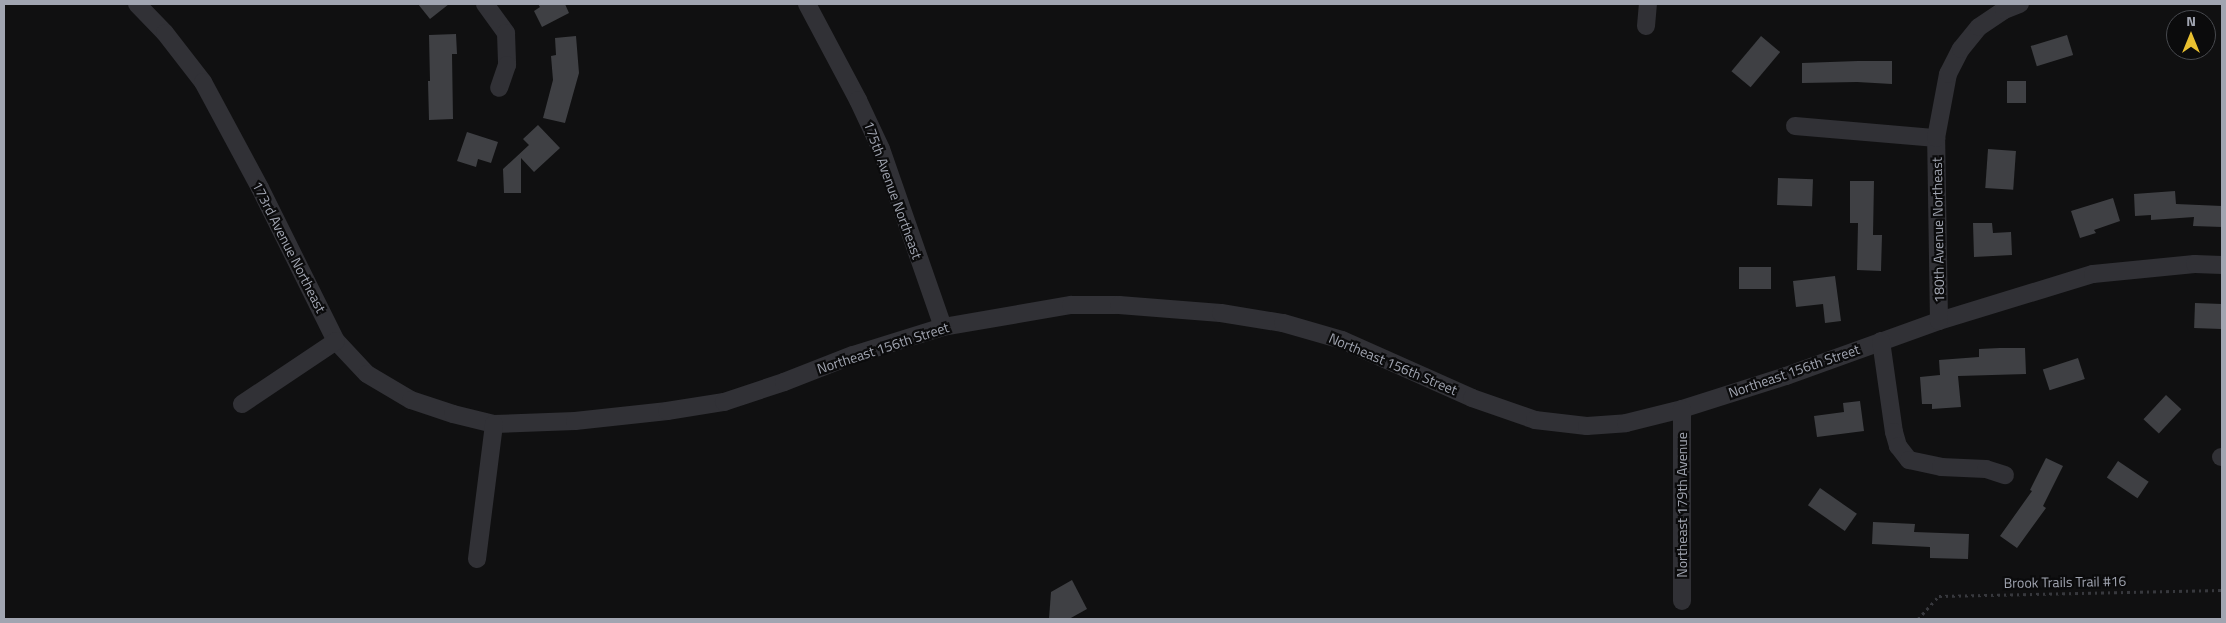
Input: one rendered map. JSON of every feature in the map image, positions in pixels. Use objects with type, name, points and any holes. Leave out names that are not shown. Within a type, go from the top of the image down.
[{"type":"street","name":"173rd Avenue Northeast","points":[[136,4],[165,33],[203,82],[260,188],[336,341],[367,374],[411,400],[453,414],[494,424]]},
{"type":"street","points":[[485,4],[506,33],[508,65],[499,88]]},
{"type":"street","name":"175th Avenue Northeast","points":[[807,4],[858,100],[881,149],[943,327]]},
{"type":"street","points":[[1646,26],[1648,4]]},
{"type":"street","name":"180th Avenue Northeast","points":[[1939,321],[1936,138],[1948,74],[1961,49],[1979,27],[2004,10],[2020,4]]},
{"type":"street","points":[[1795,126],[1936,138]]},
{"type":"street","name":"Northeast 156th Street","points":[[494,424],[575,421],[667,411],[724,402],[784,382],[853,355],[943,327],[1071,305],[1119,304],[1221,313],[1283,323],[1342,340],[1472,398],[1535,420],[1587,426],[1626,423],[1682,409],[1786,376],[1939,321],[2093,274],[2195,264],[2222,265]]},
{"type":"street","points":[[242,404],[336,341]]},
{"type":"street","points":[[1882,341],[1894,432],[1898,446],[1909,460],[1941,467],[1986,469],[2005,475]]},
{"type":"street","name":"Northeast 179th Avenue","points":[[1682,409],[1682,601]]},
{"type":"street","points":[[477,559],[494,424]]},
{"type":"path","name":"Brook Trails Trail #16","points":[[1918,619],[1940,596],[2222,590]]},
{"type":"building","points":[[418,4],[449,4],[430,19]]},
{"type":"building","points":[[538,4],[565,4],[569,13],[542,27],[534,11],[540,7]]},
{"type":"building","points":[[456,34],[457,54],[452,54],[453,119],[429,120],[429,35]]},
{"type":"building","points":[[2067,35],[2073,55],[2037,66],[2031,46]]},
{"type":"building","points":[[576,36],[579,73],[565,123],[543,118],[553,80],[551,56],[556,55],[555,38]]},
{"type":"building","points":[[1761,36],[1780,52],[1751,87],[1731,71]]},
{"type":"building","points":[[1892,61],[1892,84],[1857,82],[1802,83],[1802,63]]},
{"type":"building","points":[[2007,81],[2026,81],[2026,103],[2007,103]]},
{"type":"building","points":[[538,125],[560,148],[534,172],[521,158],[521,193],[504,193],[503,169],[529,145],[523,139]]},
{"type":"building","points":[[467,132],[498,142],[491,163],[478,159],[476,167],[457,161]]},
{"type":"building","points":[[1988,149],[2016,151],[2013,190],[1985,188]]},
{"type":"building","points":[[1778,178],[1813,179],[1812,206],[1777,205]]},
{"type":"building","points":[[1850,181],[1874,181],[1873,235],[1882,235],[1881,271],[1857,270],[1858,223],[1850,223]]},
{"type":"building","points":[[2175,191],[2176,204],[2222,206],[2222,227],[2193,226],[2194,217],[2151,220],[2151,215],[2135,216],[2134,194]]},
{"type":"building","points":[[2113,198],[2120,221],[2094,230],[2096,233],[2080,238],[2071,211]]},
{"type":"building","points":[[1973,223],[1992,223],[1993,233],[2011,232],[2012,255],[1974,257]]},
{"type":"building","points":[[1739,267],[1771,267],[1771,289],[1739,289]]},
{"type":"building","points":[[1835,276],[1841,321],[1825,323],[1823,304],[1796,307],[1793,281]]},
{"type":"building","points":[[2195,303],[2222,304],[2221,329],[2194,328]]},
{"type":"building","points":[[2025,348],[2026,374],[1958,376],[1961,407],[1932,409],[1932,404],[1922,404],[1920,377],[1940,375],[1939,360],[1979,357],[1979,349]]},
{"type":"building","points":[[2078,358],[2085,379],[2050,390],[2043,369]]},
{"type":"building","points":[[2166,395],[2181,409],[2159,433],[2143,419]]},
{"type":"building","points":[[1860,401],[1864,431],[1817,437],[1814,416],[1844,412],[1843,403]]},
{"type":"building","points":[[2046,458],[2063,466],[2043,506],[2046,508],[2017,548],[2000,536],[2032,491],[2030,490]]},
{"type":"building","points":[[2118,461],[2149,482],[2137,498],[2107,478]]},
{"type":"building","points":[[1820,488],[1857,514],[1845,531],[1808,505]]},
{"type":"building","points":[[1873,522],[1915,524],[1914,532],[1969,534],[1968,559],[1930,558],[1930,547],[1872,544]]},
{"type":"building","points":[[1072,580],[1087,609],[1069,619],[1049,619],[1051,592]]}]
